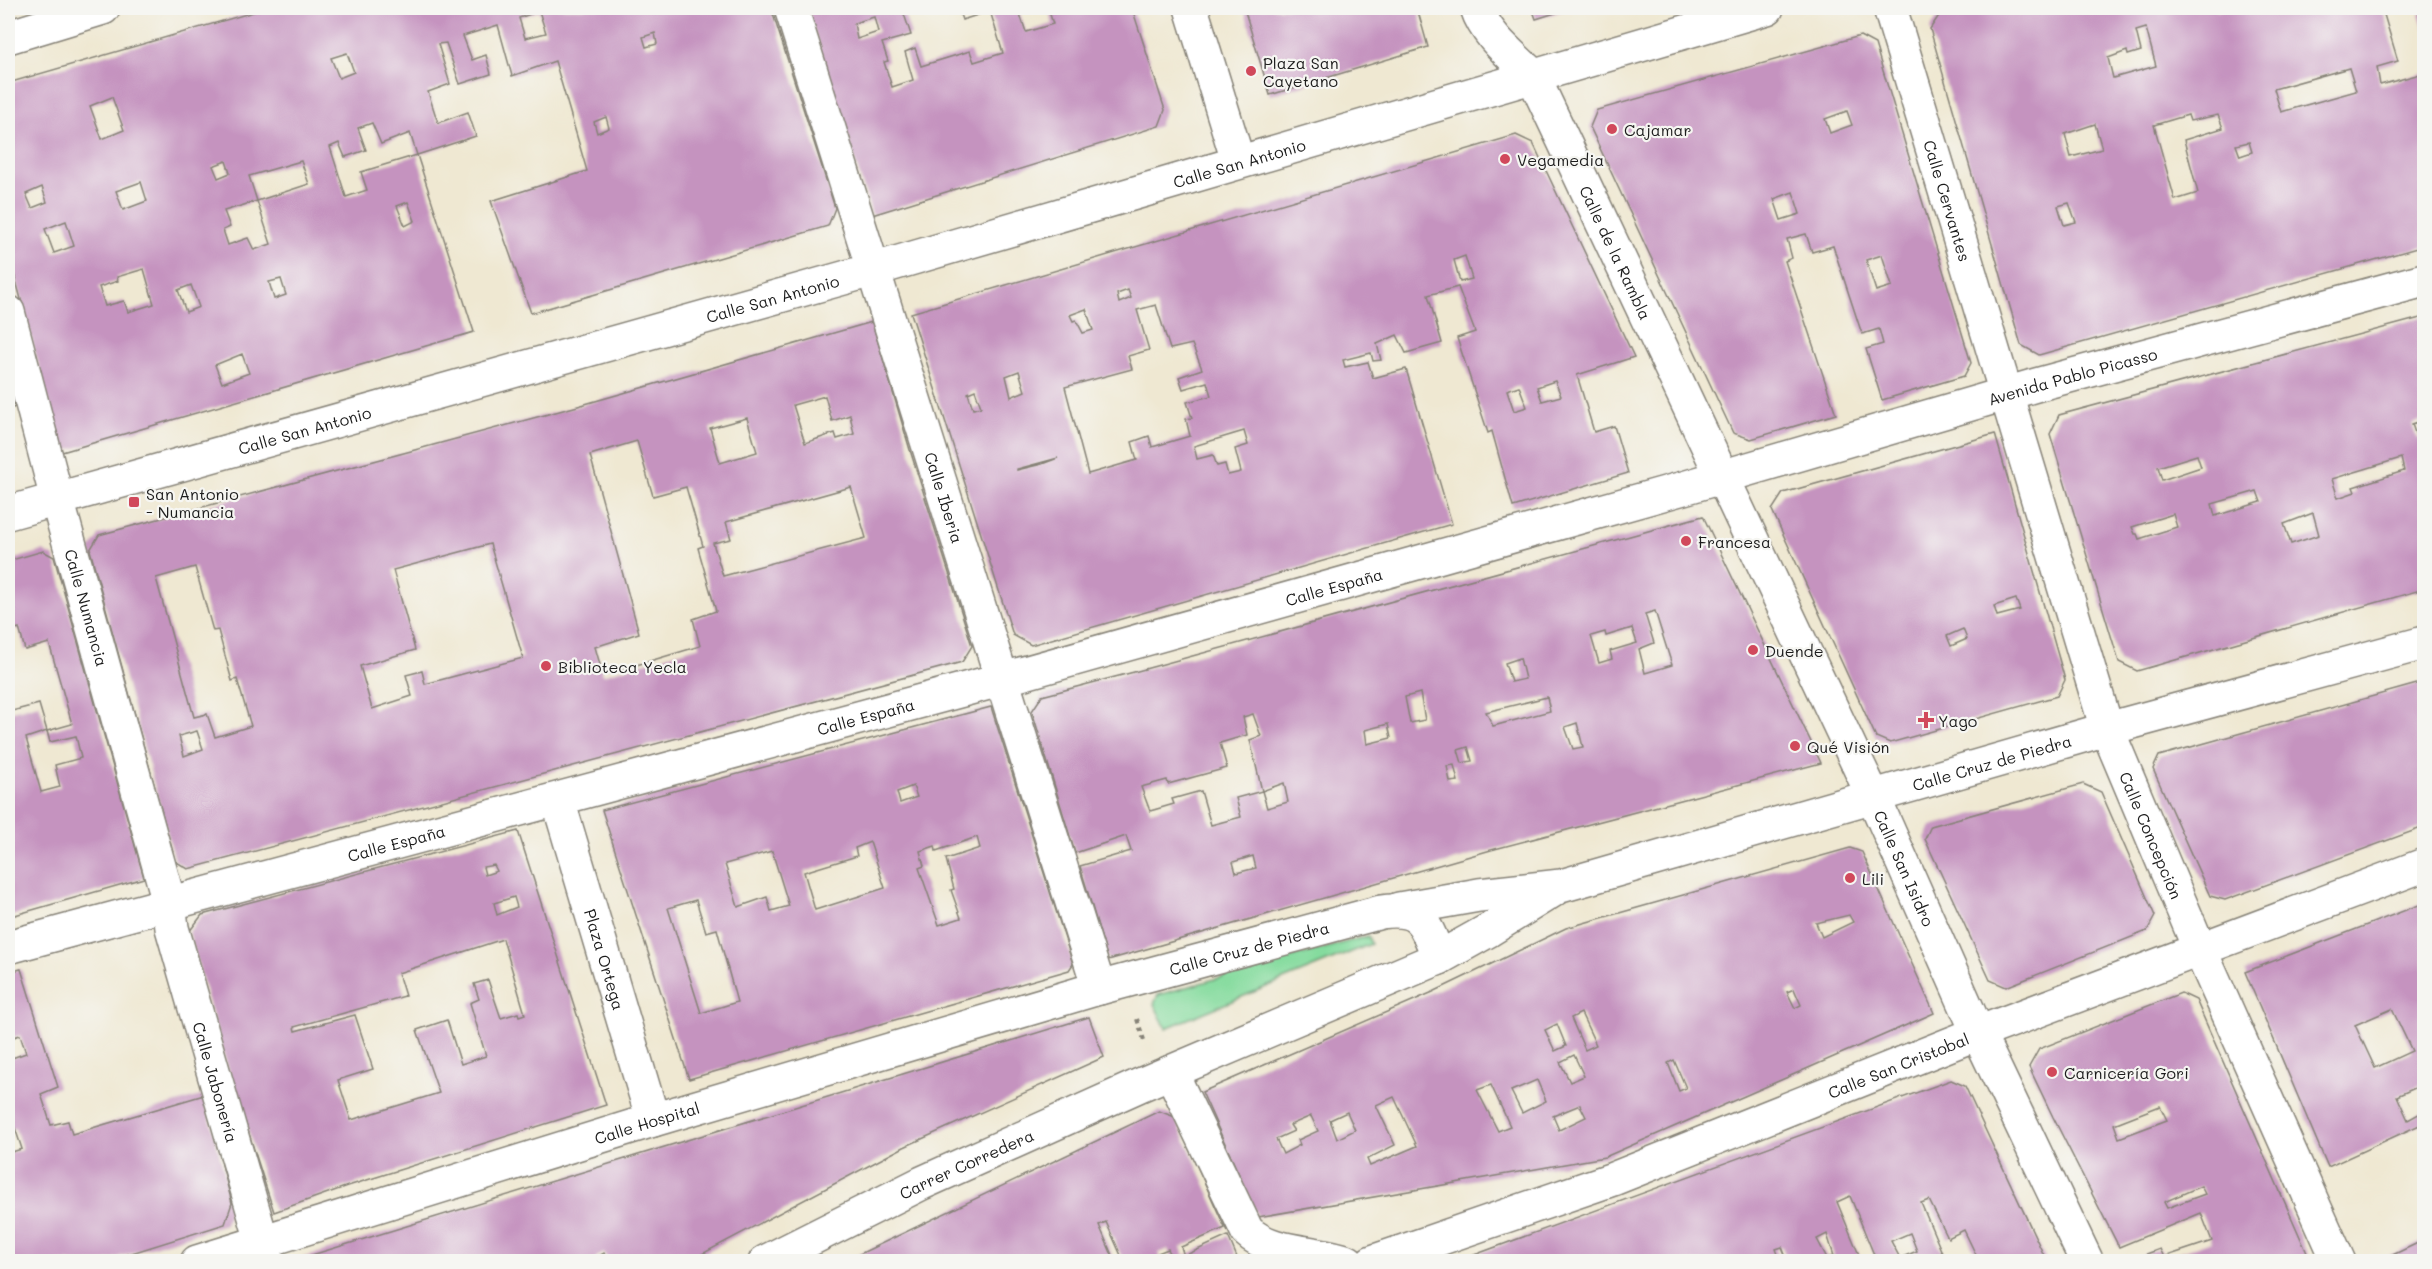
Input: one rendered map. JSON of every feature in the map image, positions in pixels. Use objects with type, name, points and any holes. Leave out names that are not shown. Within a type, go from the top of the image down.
[{"type":"street","points":[[8,37],[103,8]]},
{"type":"street","name":"Calle Iberia","points":[[791,8],[1003,679],[1111,984]]},
{"type":"street","points":[[1191,8],[1239,161]]},
{"type":"street","name":"Calle de la Rambla","points":[[1477,8],[1481,22],[1488,31],[1533,76],[1721,477]]},
{"type":"street","name":"Calle San Antonio","points":[[8,513],[872,270],[1767,8]]},
{"type":"street","name":"Calle Cervantes","points":[[1890,8],[2006,394]]},
{"type":"street","name":"Avenida Pablo Picasso","points":[[1721,477],[2006,394],[2424,280]]},
{"type":"street","name":"Calle Numancia","points":[[8,312],[57,499],[169,902]]},
{"type":"street","name":"Calle Concepción","points":[[2006,394],[2107,729],[2200,950],[2339,1262]]},
{"type":"street","name":"Calle España","points":[[8,947],[1003,679],[1721,477]]},
{"type":"street","name":"Calle San Isidro","points":[[1721,477],[1874,796],[1978,1033],[2087,1262]]},
{"type":"street","name":"Calle Cruz de Piedra","points":[[1111,984],[1381,912],[1479,895],[1561,886],[2107,729],[2424,643]]},
{"type":"street","name":"Plaza Ortega","points":[[558,800],[653,1120]]},
{"type":"street","name":"Calle San Cristobal","points":[[1372,1262],[1613,1179],[1978,1033],[2424,864]]},
{"type":"street","name":"Calle Cruz de Piedra","points":[[1164,1075],[1439,958],[1561,886]]},
{"type":"street","name":"Calle Jabonería","points":[[169,902],[172,928],[265,1252]]},
{"type":"street","points":[[1399,909],[1412,912],[1420,920],[1439,958]]},
{"type":"street","name":"Calle Hospital","points":[[197,1262],[265,1252],[653,1120],[1111,984]]},
{"type":"street","points":[[1164,1075],[1247,1231],[1264,1243],[1300,1252],[1329,1255],[1348,1262]]},
{"type":"street","name":"Carrer Corredera","points":[[765,1262],[922,1183],[1164,1075]]},
{"type":"path","points":[[1111,984],[1164,1075]]},
{"type":"green space","points":[[1368,936],[1371,944],[1166,1028],[1154,1004],[1158,995]]},
{"type":"building","points":[[267,8],[771,8],[835,208],[828,226],[531,313],[491,201],[587,171],[555,61],[512,76],[498,25],[463,36],[472,60],[486,55],[491,74],[460,84],[446,43],[438,44],[450,84],[428,92],[438,123],[468,112],[476,136],[417,155],[474,332],[62,452],[8,251],[8,83]],"holes":[[[539,11],[546,33],[525,38],[519,18]],[[655,33],[657,44],[646,47],[643,37]],[[347,53],[354,72],[339,78],[331,58]],[[112,97],[124,130],[102,139],[90,106]],[[606,117],[609,128],[597,133],[594,122]],[[372,123],[381,144],[410,133],[417,155],[361,172],[367,190],[346,197],[330,147],[339,143],[345,157],[366,150],[358,128]],[[226,161],[230,173],[218,178],[213,166]],[[301,161],[309,184],[257,201],[249,176]],[[141,182],[147,201],[123,210],[116,191]],[[42,187],[47,202],[32,208],[26,194]],[[257,201],[271,244],[254,250],[248,238],[228,245],[223,230],[230,227],[224,211]],[[408,202],[415,221],[405,226],[397,206]],[[66,221],[74,246],[54,253],[45,229]],[[144,269],[154,304],[128,312],[124,301],[105,306],[99,287],[118,281],[117,277]],[[281,279],[286,295],[274,299],[269,282]],[[191,285],[199,307],[186,312],[178,290]],[[242,354],[249,373],[222,383],[215,365]]]},
{"type":"building","points":[[807,8],[902,8],[911,35],[882,43],[888,61],[884,62],[892,87],[913,80],[905,52],[915,48],[921,66],[970,51],[974,62],[1003,53],[990,11],[962,20],[958,8],[1018,8],[1026,32],[1053,24],[1048,8],[1132,8],[1165,110],[1159,126],[872,215]],"holes":[[[874,17],[878,32],[857,39],[854,23]]]},
{"type":"building","points":[[1244,8],[1417,8],[1428,47],[1270,95]]},
{"type":"building","points":[[1532,8],[1571,8],[1536,19]]},
{"type":"building","points":[[1955,8],[2216,8],[2217,11],[2226,8],[2382,8],[2398,61],[2377,67],[2380,85],[2424,73],[2424,246],[2039,355],[2021,345],[1930,29],[1942,11]],"holes":[[[2146,28],[2156,66],[2113,78],[2108,58],[2127,51],[2128,55],[2141,51],[2136,31]],[[2349,68],[2356,91],[2281,112],[2274,89]],[[2188,115],[2190,121],[2218,115],[2223,128],[2184,140],[2198,193],[2175,200],[2154,125]],[[2095,124],[2102,149],[2071,157],[2065,134]],[[2249,142],[2252,152],[2240,156],[2236,145]],[[2069,203],[2076,222],[2064,225],[2058,206]]]},
{"type":"building","points":[[2424,12],[2424,29],[2419,13]]},
{"type":"building","points":[[1860,36],[1875,44],[1971,363],[1964,376],[1882,400],[1866,349],[1883,344],[1879,329],[1862,334],[1833,246],[1812,252],[1806,234],[1787,239],[1792,258],[1785,261],[1836,414],[1751,439],[1733,433],[1590,127],[1597,110]],"holes":[[[1847,111],[1852,125],[1830,133],[1825,119]],[[1793,192],[1800,214],[1781,220],[1774,199]],[[1882,255],[1892,286],[1876,291],[1866,260]]]},
{"type":"building","points":[[1516,135],[1533,143],[1634,357],[1577,375],[1594,432],[1614,426],[1628,473],[1513,507],[1492,431],[1488,433],[1457,338],[1475,332],[1458,287],[1428,295],[1442,343],[1406,353],[1397,335],[1377,344],[1381,360],[1373,361],[1371,353],[1343,360],[1345,367],[1368,362],[1373,378],[1406,369],[1452,524],[1031,645],[1013,635],[911,313]],"holes":[[[1465,256],[1472,279],[1460,282],[1454,260]],[[1128,290],[1131,298],[1119,303],[1117,294]],[[1156,305],[1170,349],[1192,344],[1202,369],[1179,377],[1183,389],[1207,382],[1211,396],[1187,402],[1192,418],[1186,419],[1190,436],[1152,447],[1149,436],[1132,442],[1137,460],[1088,474],[1065,387],[1132,369],[1128,356],[1149,350],[1137,310]],[[1086,309],[1093,330],[1083,333],[1076,320],[1073,321],[1070,315]],[[1019,371],[1025,391],[1011,397],[1006,376]],[[1555,381],[1561,396],[1542,401],[1537,387]],[[1519,386],[1527,407],[1514,411],[1507,390]],[[975,390],[981,407],[973,409],[968,393]],[[1244,431],[1248,445],[1235,449],[1241,472],[1228,475],[1225,464],[1217,466],[1213,455],[1197,459],[1194,446]],[[1058,458],[1042,464],[1017,470]]]},
{"type":"building","points":[[2424,317],[2424,420],[2412,424],[2417,439],[2424,437],[2424,589],[2137,671],[2119,662],[2050,434],[2059,415]],"holes":[[[2197,455],[2201,467],[2162,480],[2158,467]],[[2401,458],[2404,471],[2353,487],[2355,492],[2338,498],[2332,479]],[[2257,491],[2261,502],[2215,516],[2212,504]],[[2313,513],[2319,535],[2291,544],[2284,524]],[[2173,514],[2177,527],[2139,539],[2132,527]]]},
{"type":"building","points":[[872,322],[972,646],[962,662],[188,869],[175,861],[90,550],[99,535],[578,406]],"holes":[[[825,396],[832,421],[850,415],[854,434],[837,439],[835,433],[805,443],[793,405]],[[747,418],[757,452],[720,463],[710,428]],[[637,441],[653,496],[686,487],[703,546],[698,548],[716,611],[693,619],[700,646],[603,675],[595,647],[639,633],[590,455]],[[851,487],[866,538],[723,576],[713,543],[731,539],[726,522]],[[490,544],[523,658],[425,684],[422,671],[406,675],[412,696],[372,709],[360,666],[415,650],[393,570]],[[195,567],[213,631],[218,630],[232,681],[237,679],[251,726],[215,737],[207,714],[194,717],[156,578]],[[197,731],[203,749],[184,756],[179,736]]]},
{"type":"building","points":[[8,381],[15,407],[8,410]]},
{"type":"building","points":[[1995,434],[2065,680],[2057,696],[1890,743],[1876,737],[1772,510],[1783,493]],"holes":[[[2016,599],[2020,610],[1997,616],[1994,606]],[[1963,629],[1967,639],[1951,646],[1947,636]]]},
{"type":"building","points":[[1703,516],[1821,763],[1491,850],[1108,960],[1080,866],[1131,851],[1126,836],[1075,853],[1032,711],[1042,696]],"holes":[[[1655,611],[1672,665],[1645,673],[1639,649],[1654,643],[1645,614]],[[1632,628],[1637,643],[1610,651],[1612,659],[1599,663],[1591,636],[1605,632],[1606,636]],[[1520,658],[1525,679],[1511,682],[1505,663]],[[1420,693],[1425,720],[1410,723],[1405,697]],[[1547,697],[1550,711],[1493,726],[1486,712]],[[1253,714],[1261,736],[1250,740],[1262,791],[1236,798],[1241,817],[1211,825],[1201,791],[1172,799],[1174,804],[1150,811],[1141,787],[1167,780],[1168,784],[1227,768],[1220,743],[1247,735],[1243,717]],[[1577,723],[1583,747],[1573,749],[1565,727]],[[1388,724],[1391,738],[1367,744],[1365,730]],[[1468,747],[1472,761],[1462,763],[1458,750]],[[1454,765],[1458,781],[1450,782],[1447,766]],[[1284,783],[1288,802],[1267,808],[1262,791]],[[1253,856],[1256,868],[1236,873],[1233,862]]]},
{"type":"building","points":[[43,551],[54,557],[144,878],[8,917],[8,712],[39,704],[47,731],[72,724],[49,643],[25,650],[19,628],[8,631],[8,561]],"holes":[[[47,731],[50,742],[76,736],[81,758],[55,765],[60,787],[41,792],[26,738]]]},
{"type":"building","points":[[2424,682],[2424,827],[2225,900],[2210,896],[2153,769],[2159,756]]},
{"type":"building","points":[[991,707],[1073,964],[1069,970],[689,1079],[602,810]],"holes":[[[913,786],[917,797],[900,803],[897,792]],[[977,837],[980,848],[946,859],[954,889],[951,890],[961,918],[939,925],[919,868],[924,866],[920,851],[935,846],[936,851]],[[870,842],[885,888],[815,910],[804,872],[857,856],[855,848]],[[772,851],[789,906],[771,911],[767,897],[738,907],[725,864]],[[696,900],[706,932],[717,929],[737,1002],[701,1013],[668,908]]]},
{"type":"building","points":[[2083,784],[2101,792],[2155,916],[2147,931],[2006,987],[1990,980],[1925,839],[1931,826]]},
{"type":"building","points":[[518,831],[606,1105],[348,1186],[274,1212],[221,1046],[189,932],[202,915]],"holes":[[[494,865],[497,871],[485,875],[483,867]],[[514,897],[517,907],[497,915],[494,903]],[[503,939],[525,1014],[519,1016],[518,1013],[501,1018],[488,980],[474,984],[479,999],[470,1003],[486,1056],[461,1064],[447,1020],[417,1030],[439,1093],[351,1120],[338,1080],[373,1069],[355,1015],[295,1031],[294,1027],[405,996],[398,973]]]},
{"type":"building","points":[[1850,848],[1862,852],[1934,1013],[1605,1157],[1258,1217],[1202,1092],[1433,992],[1566,928]],"holes":[[[1849,915],[1853,922],[1822,937],[1816,923]],[[1794,989],[1801,1005],[1795,1008],[1787,992]],[[1581,1013],[1596,1045],[1585,1050],[1571,1018]],[[1557,1024],[1566,1046],[1555,1051],[1545,1030]],[[1574,1055],[1584,1076],[1570,1082],[1560,1062]],[[1674,1060],[1686,1088],[1679,1091],[1668,1063]],[[1537,1080],[1546,1101],[1522,1113],[1511,1091]],[[1491,1085],[1510,1126],[1498,1131],[1477,1090]],[[1394,1097],[1417,1146],[1370,1166],[1367,1159],[1395,1145],[1376,1105]],[[1580,1105],[1586,1117],[1559,1130],[1553,1116]],[[1347,1112],[1355,1130],[1337,1139],[1330,1120]],[[1311,1116],[1318,1131],[1298,1140],[1300,1145],[1283,1154],[1276,1139],[1294,1131],[1290,1125]]]},
{"type":"building","points":[[2424,903],[2424,1018],[2422,1019],[2424,1024],[2424,1084],[2397,1096],[2408,1120],[2424,1111],[2424,1123],[2328,1167],[2245,972]],"holes":[[[2392,1009],[2412,1051],[2375,1068],[2355,1025]]]},
{"type":"building","points":[[21,969],[58,1087],[41,1094],[51,1125],[68,1121],[72,1134],[204,1095],[232,1203],[225,1224],[103,1262],[12,1262],[8,1248],[8,1153],[22,1149],[15,1128],[8,1130],[8,1044],[12,1058],[26,1053],[20,1035],[8,1039],[8,972]]},
{"type":"building","points":[[2181,993],[2196,1000],[2311,1262],[2125,1262],[2160,1249],[2164,1257],[2212,1241],[2201,1213],[2119,1247],[2029,1067],[2039,1049]],"holes":[[[2160,1106],[2167,1120],[2119,1138],[2114,1124]],[[2201,1186],[2205,1194],[2167,1208],[2164,1202]]]},
{"type":"building","points":[[1089,1017],[1104,1057],[904,1147],[687,1262],[608,1262],[604,1253],[595,1258],[597,1262],[289,1262]]},
{"type":"building","points":[[1951,1080],[1965,1086],[2047,1262],[1971,1262],[1978,1259],[1964,1230],[1948,1238],[1929,1200],[1921,1203],[1946,1262],[1877,1262],[1850,1196],[1837,1202],[1862,1262],[1788,1262],[1782,1247],[1776,1249],[1781,1262],[1455,1262]],"holes":[[[1910,1233],[1917,1251],[1900,1258],[1891,1241]],[[1827,1234],[1834,1256],[1827,1258],[1817,1239]]]},
{"type":"building","points":[[1159,1111],[1175,1117],[1225,1228],[1181,1247],[1184,1256],[1228,1236],[1239,1262],[1174,1262],[1168,1249],[1158,1253],[1162,1262],[1124,1262],[1106,1222],[1099,1225],[1115,1262],[843,1262]]},
{"type":"building","points":[[2424,1240],[2424,1262],[2378,1262]]},
{"type":"place","name":"Plaza San Cayetano","points":[[1251,71]]},
{"type":"place","name":"Cajamar","points":[[1612,129]]},
{"type":"place","name":"Vegamedia","points":[[1505,159]]},
{"type":"place","name":"San Antonio - Numancia","points":[[134,502]]},
{"type":"place","name":"Francesa","points":[[1686,541]]},
{"type":"place","name":"Duende","points":[[1753,650]]},
{"type":"place","name":"Biblioteca Yecla","points":[[546,666]]},
{"type":"place","name":"Yago","points":[[1926,720]]},
{"type":"place","name":"Qué Visión","points":[[1795,746]]},
{"type":"place","name":"Lili","points":[[1850,878]]},
{"type":"place","name":"Carnicería Gori","points":[[2052,1072]]}]
